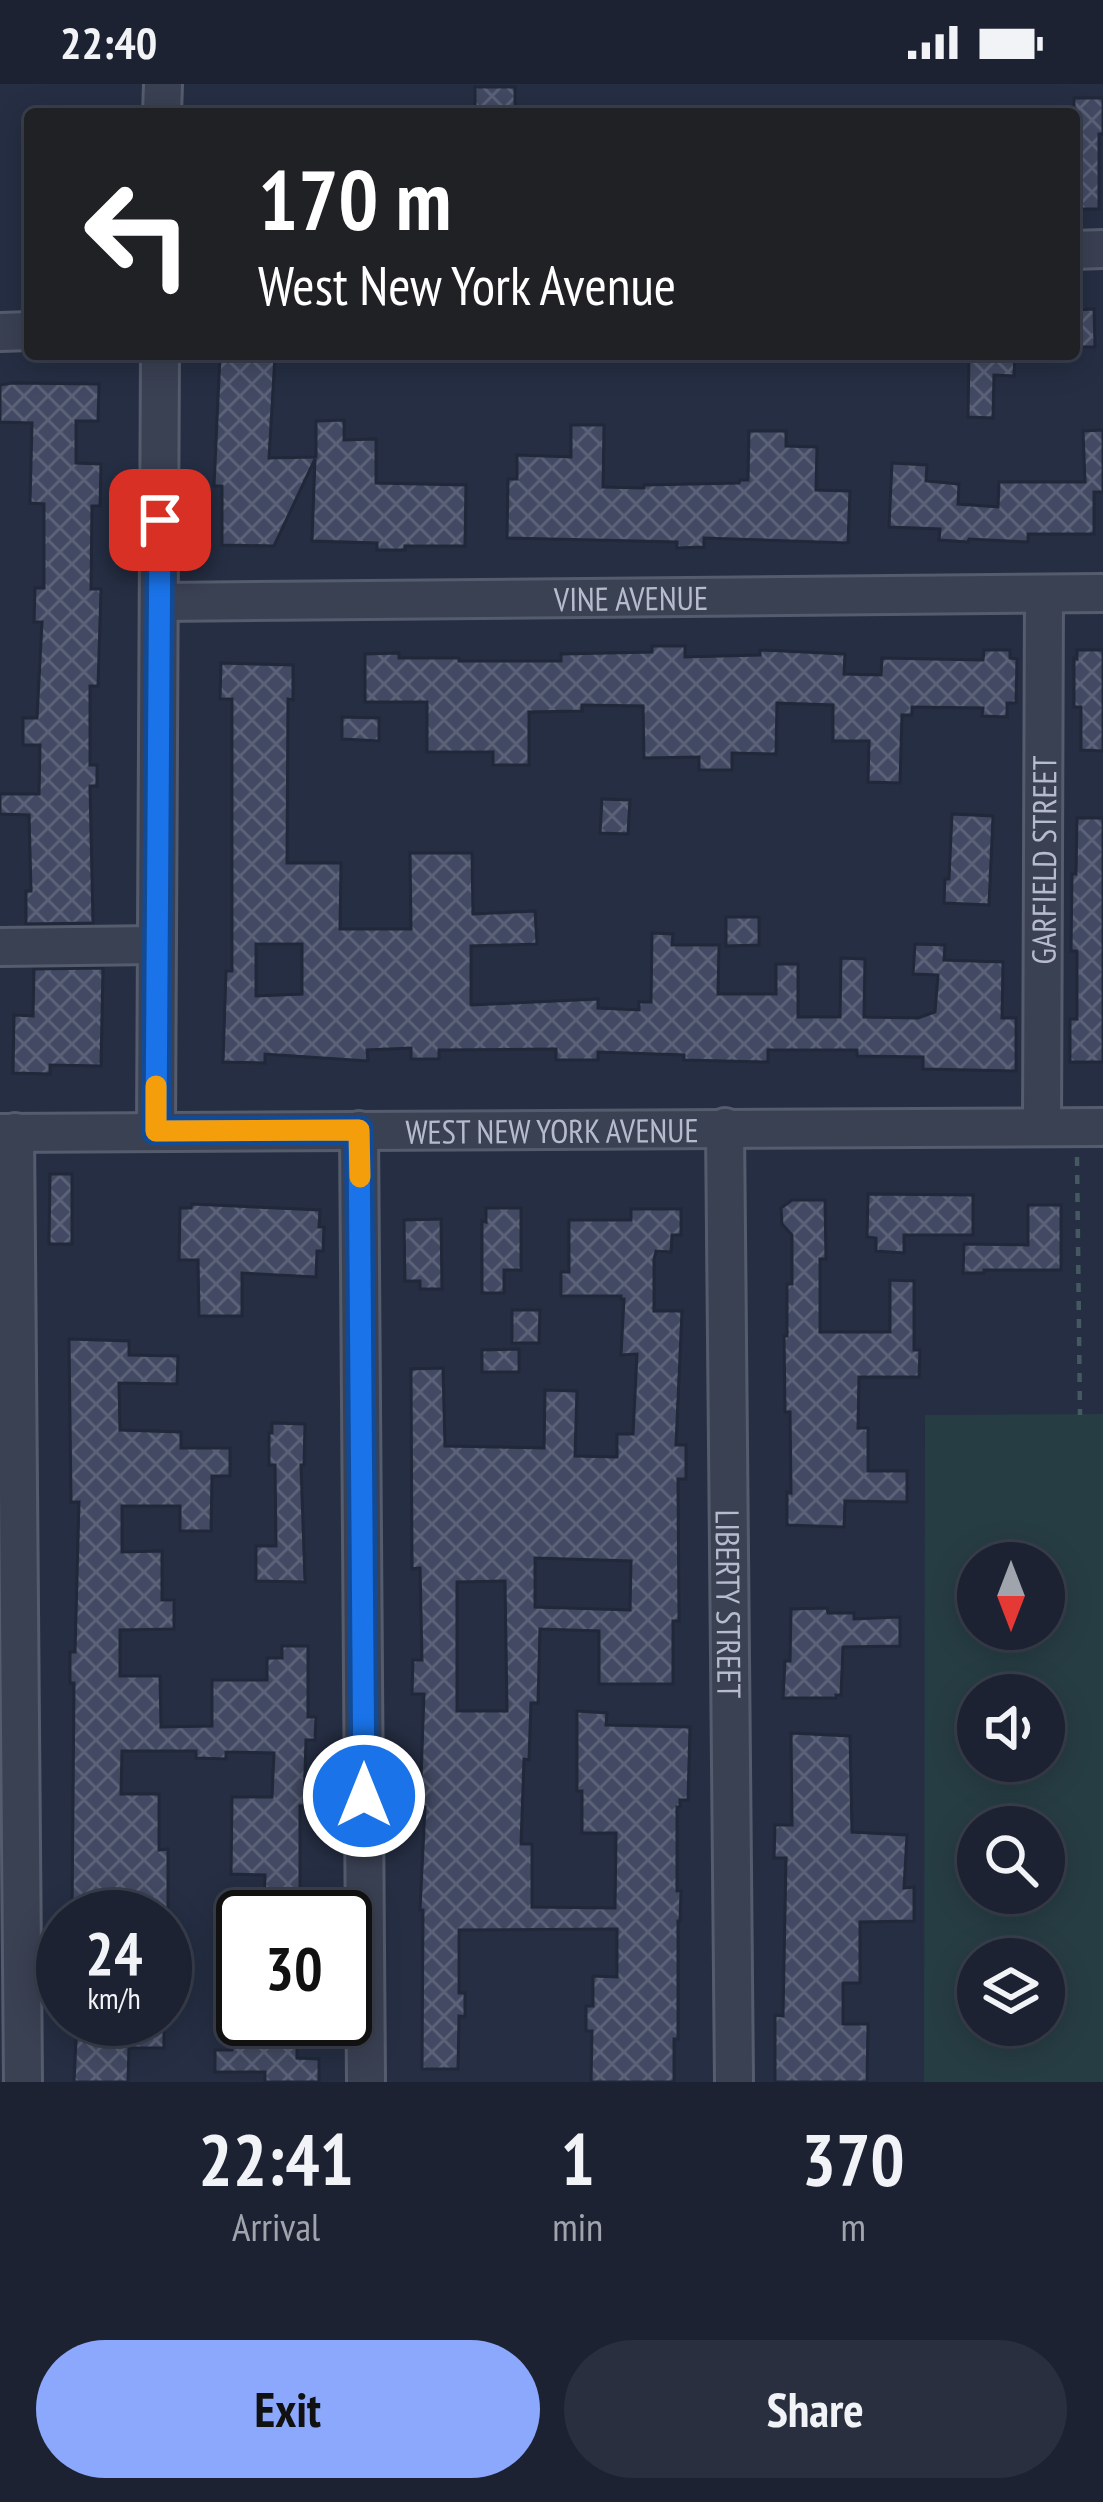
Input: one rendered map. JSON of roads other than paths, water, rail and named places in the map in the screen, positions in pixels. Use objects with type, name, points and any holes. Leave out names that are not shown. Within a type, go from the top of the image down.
[{"type":"street","points":[[156,1131],[160,360]]},
{"type":"street","name":"VINE AVENUE","points":[[160,602],[1103,593]]},
{"type":"street","name":"GARFIELD STREET","points":[[1044,594],[1074,1127]]},
{"type":"street","points":[[0,946],[157,945]]},
{"type":"street","name":"LIBERTY STREET","points":[[725,1127],[734,2082]]},
{"type":"street","name":"WEST NEW YORK AVENUE","points":[[8,1132],[1074,1127]]},
{"type":"street","points":[[359,1130],[366,2082]]},
{"type":"street","points":[[8,1132],[23,2082]]}]
